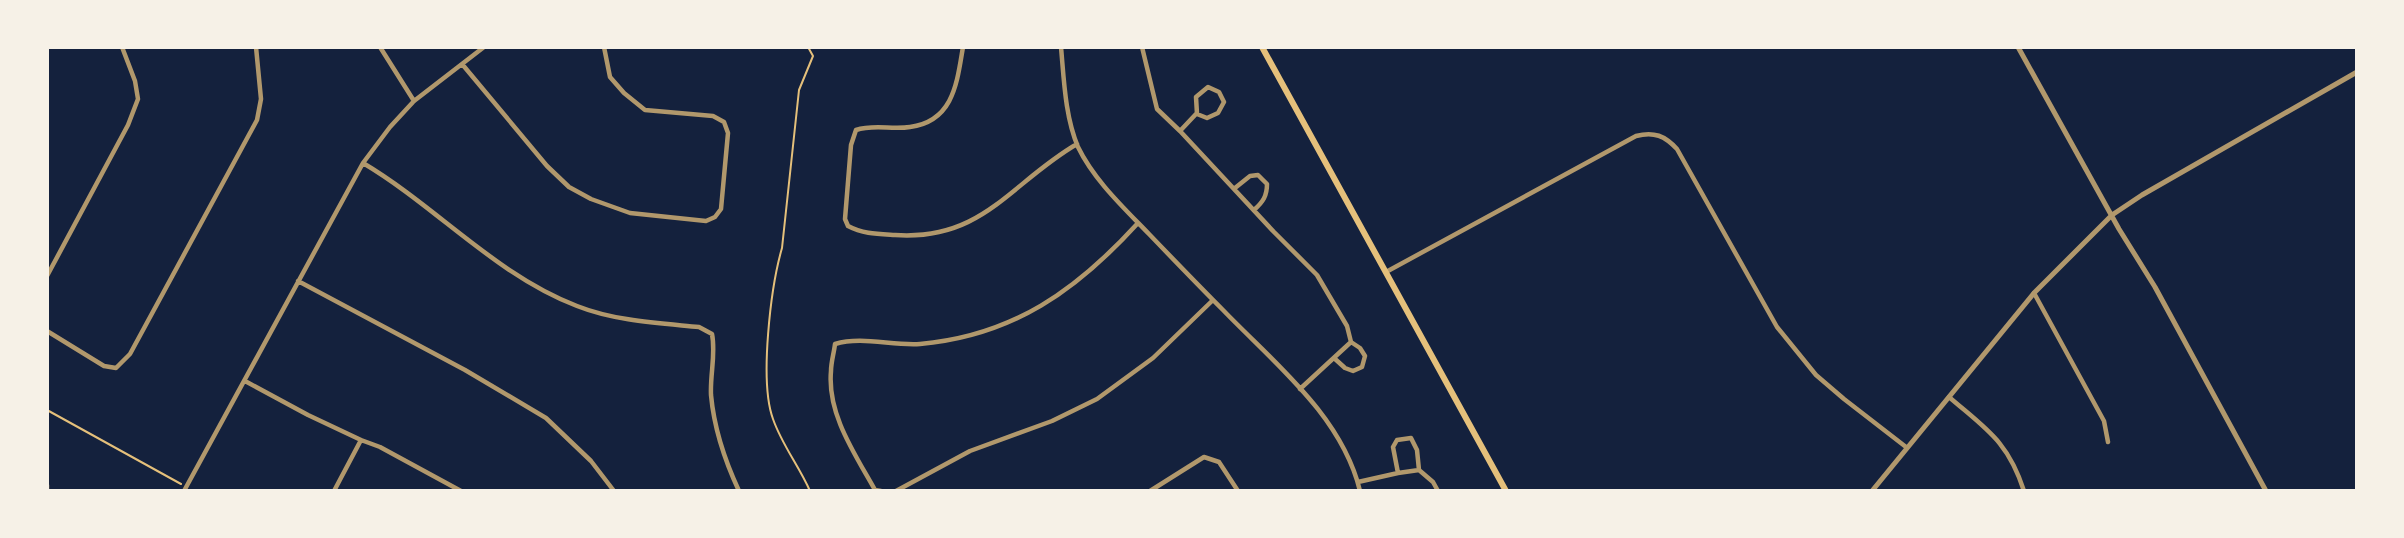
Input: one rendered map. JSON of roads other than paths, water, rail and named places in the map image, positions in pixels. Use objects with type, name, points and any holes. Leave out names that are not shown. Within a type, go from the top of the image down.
[{"type":"main road","points":[[1262,47],[1506,491]]},
{"type":"street","points":[[47,276],[128,125],[138,99],[135,81],[122,47]]},
{"type":"street","points":[[47,331],[104,366],[116,368],[130,355],[257,120],[261,99],[256,47]]},
{"type":"street","points":[[380,47],[414,101]]},
{"type":"street","points":[[186,489],[363,163],[414,101],[484,47]]},
{"type":"street","points":[[462,64],[547,166],[569,187],[629,214],[706,221],[715,217],[721,209],[726,158],[728,133],[724,122],[713,116],[645,110],[624,93],[610,76],[604,47]]},
{"type":"street","points":[[963,47],[957,87],[944,110],[936,118],[909,128],[869,126],[856,130],[851,145],[845,219],[848,226],[860,233],[873,234],[911,236],[943,232],[991,211],[1055,157],[1077,144]]},
{"type":"street","points":[[1062,47],[1067,108],[1077,144],[1094,174],[1138,223],[1300,389],[1329,424],[1347,455],[1360,491]]},
{"type":"street","points":[[1142,47],[1157,109],[1317,275],[1346,326],[1351,342],[1360,348],[1365,356],[1362,367],[1353,371],[1334,358]]},
{"type":"street","points":[[2018,47],[2155,287],[2266,491]]},
{"type":"street","points":[[1872,491],[2034,293],[2112,215],[2142,195],[2357,72]]},
{"type":"street","points":[[1180,131],[1196,114],[1196,97],[1208,87],[1219,92],[1224,102],[1218,113],[1208,118],[1196,114]]},
{"type":"street","points":[[1386,272],[1636,135],[1658,134],[1677,149],[1777,327],[1798,355],[1843,399],[1906,447]]},
{"type":"street","points":[[363,163],[513,273],[544,292],[579,308],[609,316],[699,327],[712,334],[714,345],[711,394],[716,424],[725,460],[739,491]]},
{"type":"street","points":[[1235,188],[1250,176],[1258,176],[1267,184],[1267,194],[1254,210]]},
{"type":"street","points":[[881,491],[875,490],[837,418],[830,373],[835,344],[848,340],[909,344],[933,342],[1005,326],[1060,295],[1085,275],[1138,223]]},
{"type":"street","points":[[298,281],[475,375],[546,418],[591,461],[614,491]]},
{"type":"street","points":[[2034,293],[2104,421],[2108,442]]},
{"type":"street","points":[[897,491],[970,451],[1052,421],[1097,399],[1153,358],[1213,300]]},
{"type":"street","points":[[1300,389],[1351,342]]},
{"type":"street","points":[[245,381],[308,415],[380,447],[461,491]]},
{"type":"street","points":[[1949,397],[2002,443],[2024,491]]},
{"type":"street","points":[[1398,473],[1393,447],[1397,440],[1411,438],[1417,450],[1419,470],[1433,482],[1438,491]]},
{"type":"street","points":[[334,491],[361,440]]},
{"type":"street","points":[[1150,491],[1204,457],[1219,462],[1238,491]]},
{"type":"street","points":[[1358,482],[1419,470]]},
{"type":"street","points":[[47,485],[47,491]]}]
